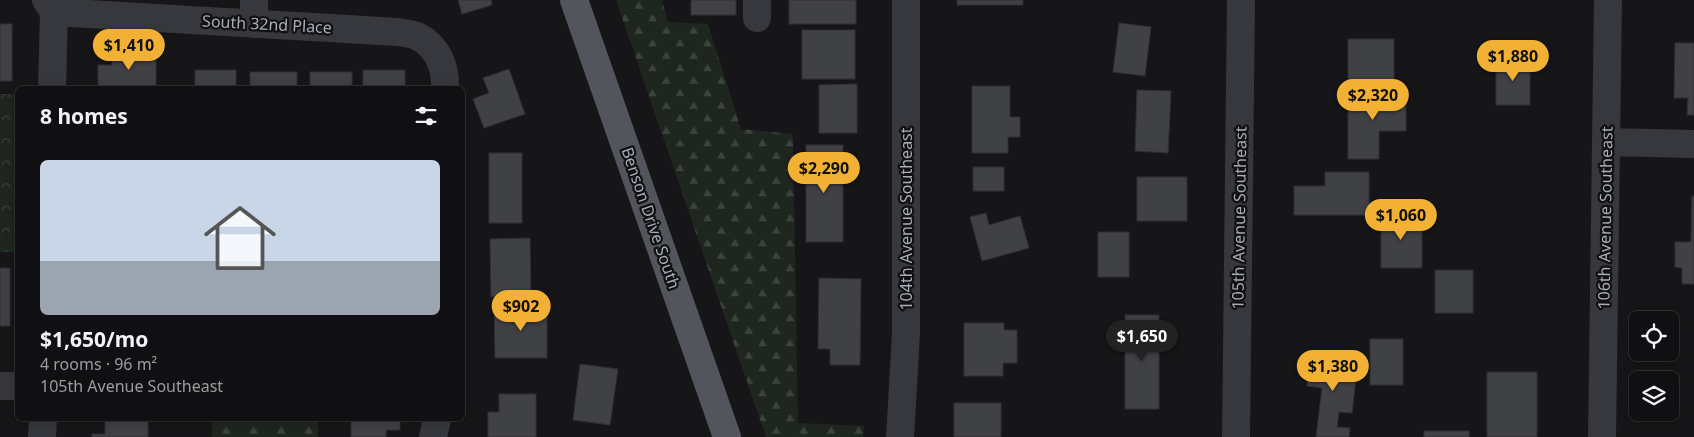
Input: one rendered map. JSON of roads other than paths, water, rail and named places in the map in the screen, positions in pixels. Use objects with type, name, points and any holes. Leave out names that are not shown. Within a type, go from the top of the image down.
[{"type":"main road","name":"Benson Drive South","points":[[574,0],[727,437]]},
{"type":"street","name":"104th Avenue Southeast","points":[[900,437],[906,334],[906,0]]},
{"type":"street","name":"105th Avenue Southeast","points":[[1236,437],[1241,0]]},
{"type":"street","name":"106th Avenue Southeast","points":[[1602,437],[1608,0]]},
{"type":"street","points":[[50,6],[52,86]]},
{"type":"street","name":"South 32nd Place","points":[[50,6],[254,12],[398,32],[417,36],[431,46],[442,61],[446,76],[446,86]]},
{"type":"street","points":[[1606,142],[1694,144]]},
{"type":"street","points":[[0,386],[15,386]]},
{"type":"street","points":[[42,421],[42,437]]},
{"type":"street","points":[[433,437],[437,421]]}]
